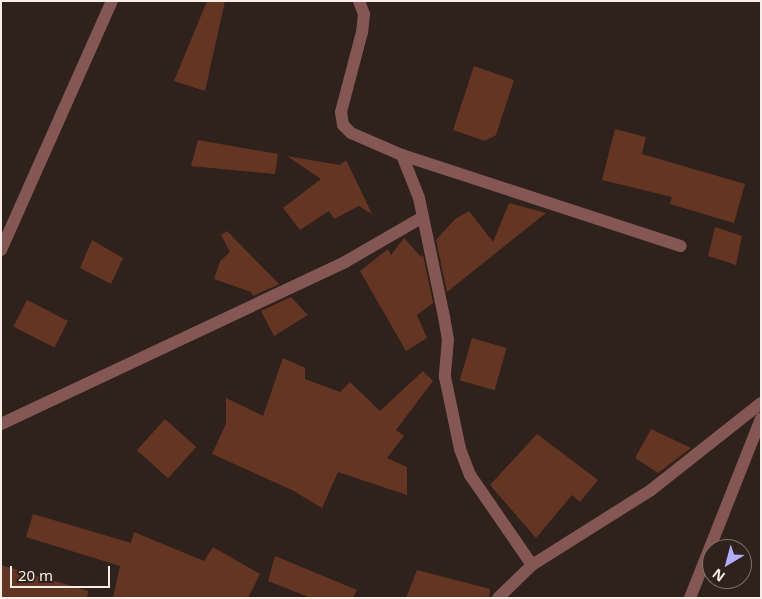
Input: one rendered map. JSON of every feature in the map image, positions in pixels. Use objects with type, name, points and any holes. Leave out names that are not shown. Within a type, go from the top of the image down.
[{"type":"street","points":[[1,250],[112,1]]},
{"type":"street","points":[[360,1],[364,14],[362,32],[341,112],[344,125],[363,141],[680,246]]},
{"type":"street","points":[[402,155],[412,174],[444,318],[448,339],[445,377],[460,449],[470,475],[532,565]]},
{"type":"street","points":[[1,424],[345,262],[423,217]]},
{"type":"street","points":[[498,598],[532,565],[651,490],[761,403]]},
{"type":"street","points":[[690,598],[761,419]]},
{"type":"building","points":[[207,1],[225,1],[205,91],[174,81]]},
{"type":"building","points":[[474,66],[514,80],[496,135],[485,141],[453,130]]},
{"type":"building","points":[[615,129],[646,137],[642,154],[745,184],[734,223],[670,204],[672,197],[602,180]]},
{"type":"building","points":[[198,140],[278,154],[275,174],[191,166]]},
{"type":"building","points":[[287,156],[340,165],[346,160],[372,214],[359,206],[334,219],[329,211],[300,230],[283,208],[321,179]]},
{"type":"building","points":[[509,203],[546,213],[447,292],[436,240],[455,219],[469,211],[493,242]]},
{"type":"building","points":[[715,227],[742,236],[736,265],[708,256]]},
{"type":"building","points":[[227,231],[279,284],[253,296],[251,292],[214,279],[220,261],[230,252],[221,235]]},
{"type":"building","points":[[404,238],[421,257],[423,255],[433,303],[417,315],[427,338],[406,351],[360,271],[388,249],[391,255]]},
{"type":"building","points":[[92,240],[123,258],[111,284],[80,268]]},
{"type":"building","points":[[291,297],[308,315],[274,336],[261,311]]},
{"type":"building","points":[[27,300],[68,321],[54,348],[13,327]]},
{"type":"building","points":[[472,338],[507,348],[494,390],[460,380]]},
{"type":"building","points":[[283,358],[305,368],[305,379],[340,392],[350,382],[380,411],[423,371],[433,381],[396,430],[404,436],[387,458],[407,467],[407,495],[338,472],[322,508],[292,490],[212,454],[226,424],[226,398],[263,416]]},
{"type":"building","points":[[165,419],[196,447],[168,478],[137,450]]},
{"type":"building","points":[[651,429],[691,448],[658,473],[635,458]]},
{"type":"building","points":[[537,434],[598,480],[580,502],[572,495],[536,538],[490,485]]},
{"type":"building","points":[[33,514],[131,543],[134,532],[204,561],[213,547],[260,574],[248,598],[113,598],[120,566],[26,537]]},
{"type":"building","points":[[275,556],[357,590],[353,598],[311,598],[268,581]]},
{"type":"building","points":[[1,565],[88,591],[87,598],[1,598]]},
{"type":"building","points":[[417,570],[490,589],[489,598],[406,598]]}]
